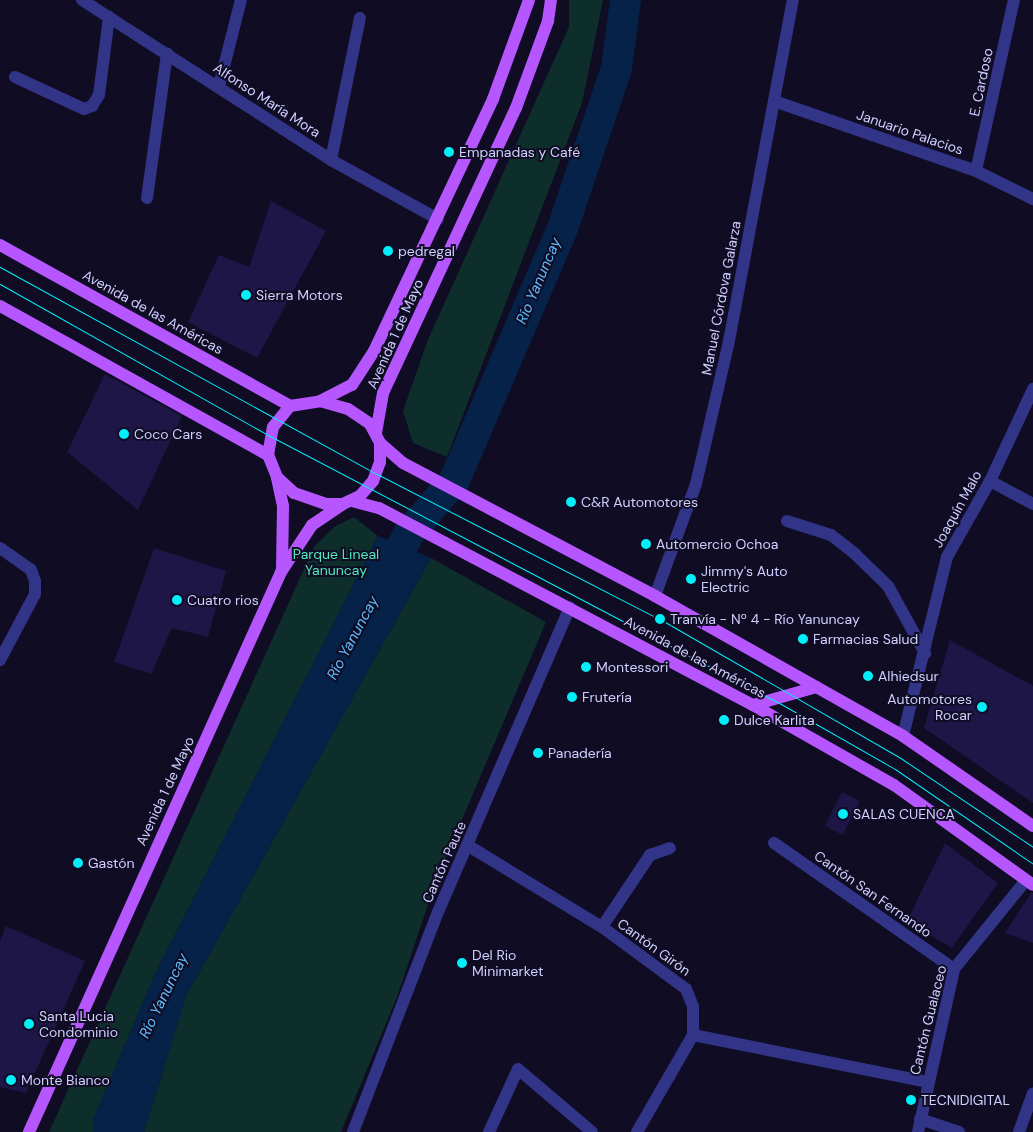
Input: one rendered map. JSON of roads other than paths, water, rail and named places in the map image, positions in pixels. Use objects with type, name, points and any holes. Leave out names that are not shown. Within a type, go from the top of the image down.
[{"type":"main road","name":"Avenida 1 de Mayo","points":[[320,401],[352,385],[361,374],[438,219],[493,99],[526,0]]},
{"type":"main road","name":"Avenida 1 de Mayo","points":[[378,438],[383,393],[516,108],[548,21],[551,0]]},
{"type":"main road","name":"Avenida de las Américas","points":[[0,245],[290,406]]},
{"type":"main road","points":[[0,306],[268,455],[274,427],[290,406],[320,401],[348,409],[410,467],[655,596],[903,736],[1033,826]]},
{"type":"main road","points":[[348,502],[368,489],[376,474],[378,438]]},
{"type":"main road","name":"Avenida de las Américas","points":[[268,455],[277,477],[301,498],[348,502],[379,508],[570,607],[753,706],[894,786],[1030,883]]},
{"type":"main road","name":"Avenida 1 de Mayo","points":[[277,477],[283,506],[281,572]]},
{"type":"main road","name":"Avenida 1 de Mayo","points":[[29,1132],[281,572],[312,525],[348,502]]},
{"type":"main road","points":[[753,706],[816,687]]},
{"type":"street","name":"Alfonso María Mora","points":[[82,0],[219,86],[331,160],[438,219]]},
{"type":"street","points":[[219,86],[241,0]]},
{"type":"street","name":"Manuel Córdova Galarza","points":[[655,596],[696,484],[729,341],[793,0]]},
{"type":"street","name":"E. Cardoso","points":[[976,171],[1014,0]]},
{"type":"street","points":[[15,77],[84,109],[92,106],[99,95],[109,17]]},
{"type":"street","points":[[331,160],[360,18]]},
{"type":"street","points":[[147,198],[167,53]]},
{"type":"street","name":"Januario Palacios","points":[[774,101],[976,171],[1033,199]]},
{"type":"street","name":"Joaquín Malo","points":[[903,736],[925,654],[947,557],[990,481],[1033,389]]},
{"type":"street","points":[[990,481],[1033,504]]},
{"type":"street","points":[[787,521],[831,534],[855,554],[888,586],[925,654]]},
{"type":"street","points":[[0,548],[31,570],[35,580],[35,594],[0,660]]},
{"type":"street","name":"Cantón Paute","points":[[353,1132],[467,845],[570,607]]},
{"type":"street","name":"Cantón San Fernando","points":[[774,843],[954,969]]},
{"type":"street","name":"Cantón Girón","points":[[467,845],[602,927],[686,989],[693,1006],[693,1035],[637,1132]]},
{"type":"street","points":[[602,927],[650,855],[670,848]]},
{"type":"street","name":"Cantón Gualaceo","points":[[919,1126],[954,969],[1030,883]]},
{"type":"street","points":[[693,1035],[928,1082]]},
{"type":"street","points":[[489,1132],[518,1069],[592,1132]]},
{"type":"street","points":[[1019,1132],[1033,1093]]},
{"type":"street","points":[[919,1126],[959,1132]]},
{"type":"water","points":[[378,536],[431,558],[186,996],[144,1132],[94,1132],[93,1120],[156,972]]},
{"type":"waterway","name":"Río Yanuncay","points":[[382,584],[409,532],[454,480],[562,228],[616,68],[625,0]]},
{"type":"tram line","points":[[0,267],[377,474],[665,622],[902,759],[1033,847]]},
{"type":"tram line","points":[[0,284],[270,436],[781,704],[895,769],[1033,864]]},
{"type":"place","name":"Empanadas y Café","points":[[449,152]]},
{"type":"place","name":"pedregal","points":[[388,251]]},
{"type":"place","name":"Sierra Motors","points":[[246,295]]},
{"type":"place","name":"Coco Cars","points":[[124,434]]},
{"type":"place","name":"C&R Automotores","points":[[571,502]]},
{"type":"place","name":"Automercio Ochoa","points":[[646,544]]},
{"type":"place","name":"Jimmy's Auto Electric","points":[[691,579]]},
{"type":"place","name":"Cuatro rios","points":[[177,600]]},
{"type":"place","name":"Tranvía - Nº 4 - Río Yanuncay","points":[[660,619]]},
{"type":"place","name":"Farmacias Salud","points":[[803,639]]},
{"type":"place","name":"Montessori","points":[[586,667]]},
{"type":"place","name":"Alhiedsur","points":[[868,676]]},
{"type":"place","name":"Frutería","points":[[572,697]]},
{"type":"place","name":"Automotores Rocar","points":[[982,707]]},
{"type":"place","name":"Dulce Karlita","points":[[724,720]]},
{"type":"place","name":"Panadería","points":[[538,753]]},
{"type":"place","name":"SALAS CUENCA","points":[[843,814]]},
{"type":"place","name":"Gastón","points":[[78,863]]},
{"type":"place","name":"Del Rio Minimarket","points":[[462,963]]},
{"type":"place","name":"Santa Lucia Condominio","points":[[29,1024]]},
{"type":"place","name":"Monte Bianco","points":[[11,1080]]},
{"type":"place","name":"TECNIDIGITAL","points":[[911,1100]]},
{"type":"park label","name":"Parque Lineal Yanuncay","points":[[336,562]]}]
